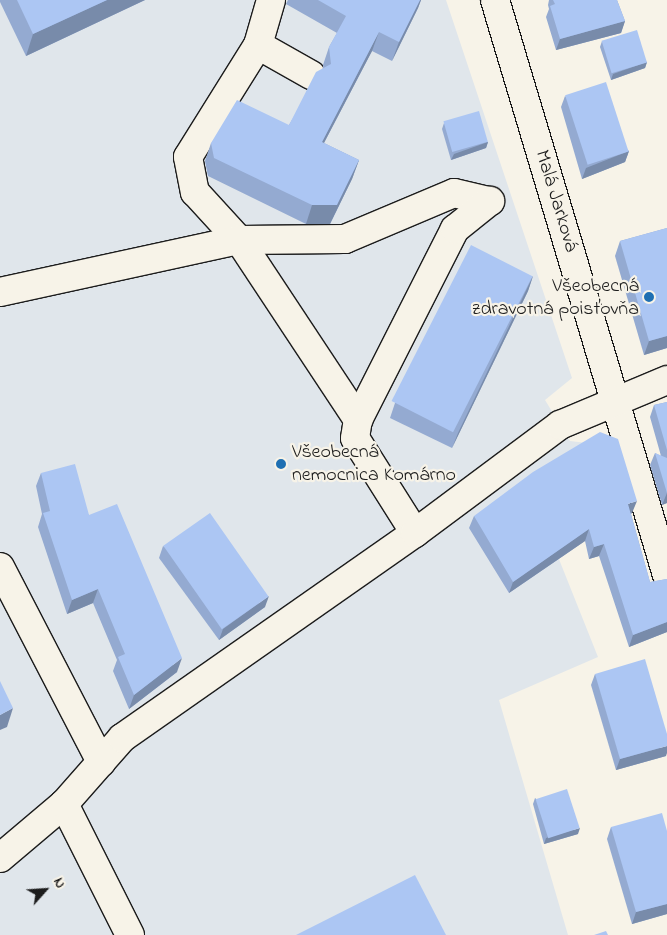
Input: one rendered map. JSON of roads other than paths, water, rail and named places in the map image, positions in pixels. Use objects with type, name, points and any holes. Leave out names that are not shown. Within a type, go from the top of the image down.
[{"type":"street","points":[[271,0],[258,45],[188,157],[195,192],[239,240],[358,420]]},
{"type":"street","name":"Malá Jarková","points":[[495,0],[667,575]]},
{"type":"street","points":[[258,45],[312,75]]},
{"type":"street","points":[[0,292],[239,240],[345,239],[454,192],[490,200],[455,229],[358,420],[355,438],[415,533]]},
{"type":"street","points":[[0,858],[64,804],[122,738],[415,533],[560,425],[617,403],[667,380]]},
{"type":"street","points":[[0,567],[101,762]]},
{"type":"street","points":[[64,804],[130,935]]},
{"type":"place","name":"Všeobecná zdravotná poisťovňa","points":[[649,297]]},
{"type":"place","name":"Všeobecná nemocnica Komárno","points":[[281,464]]}]
